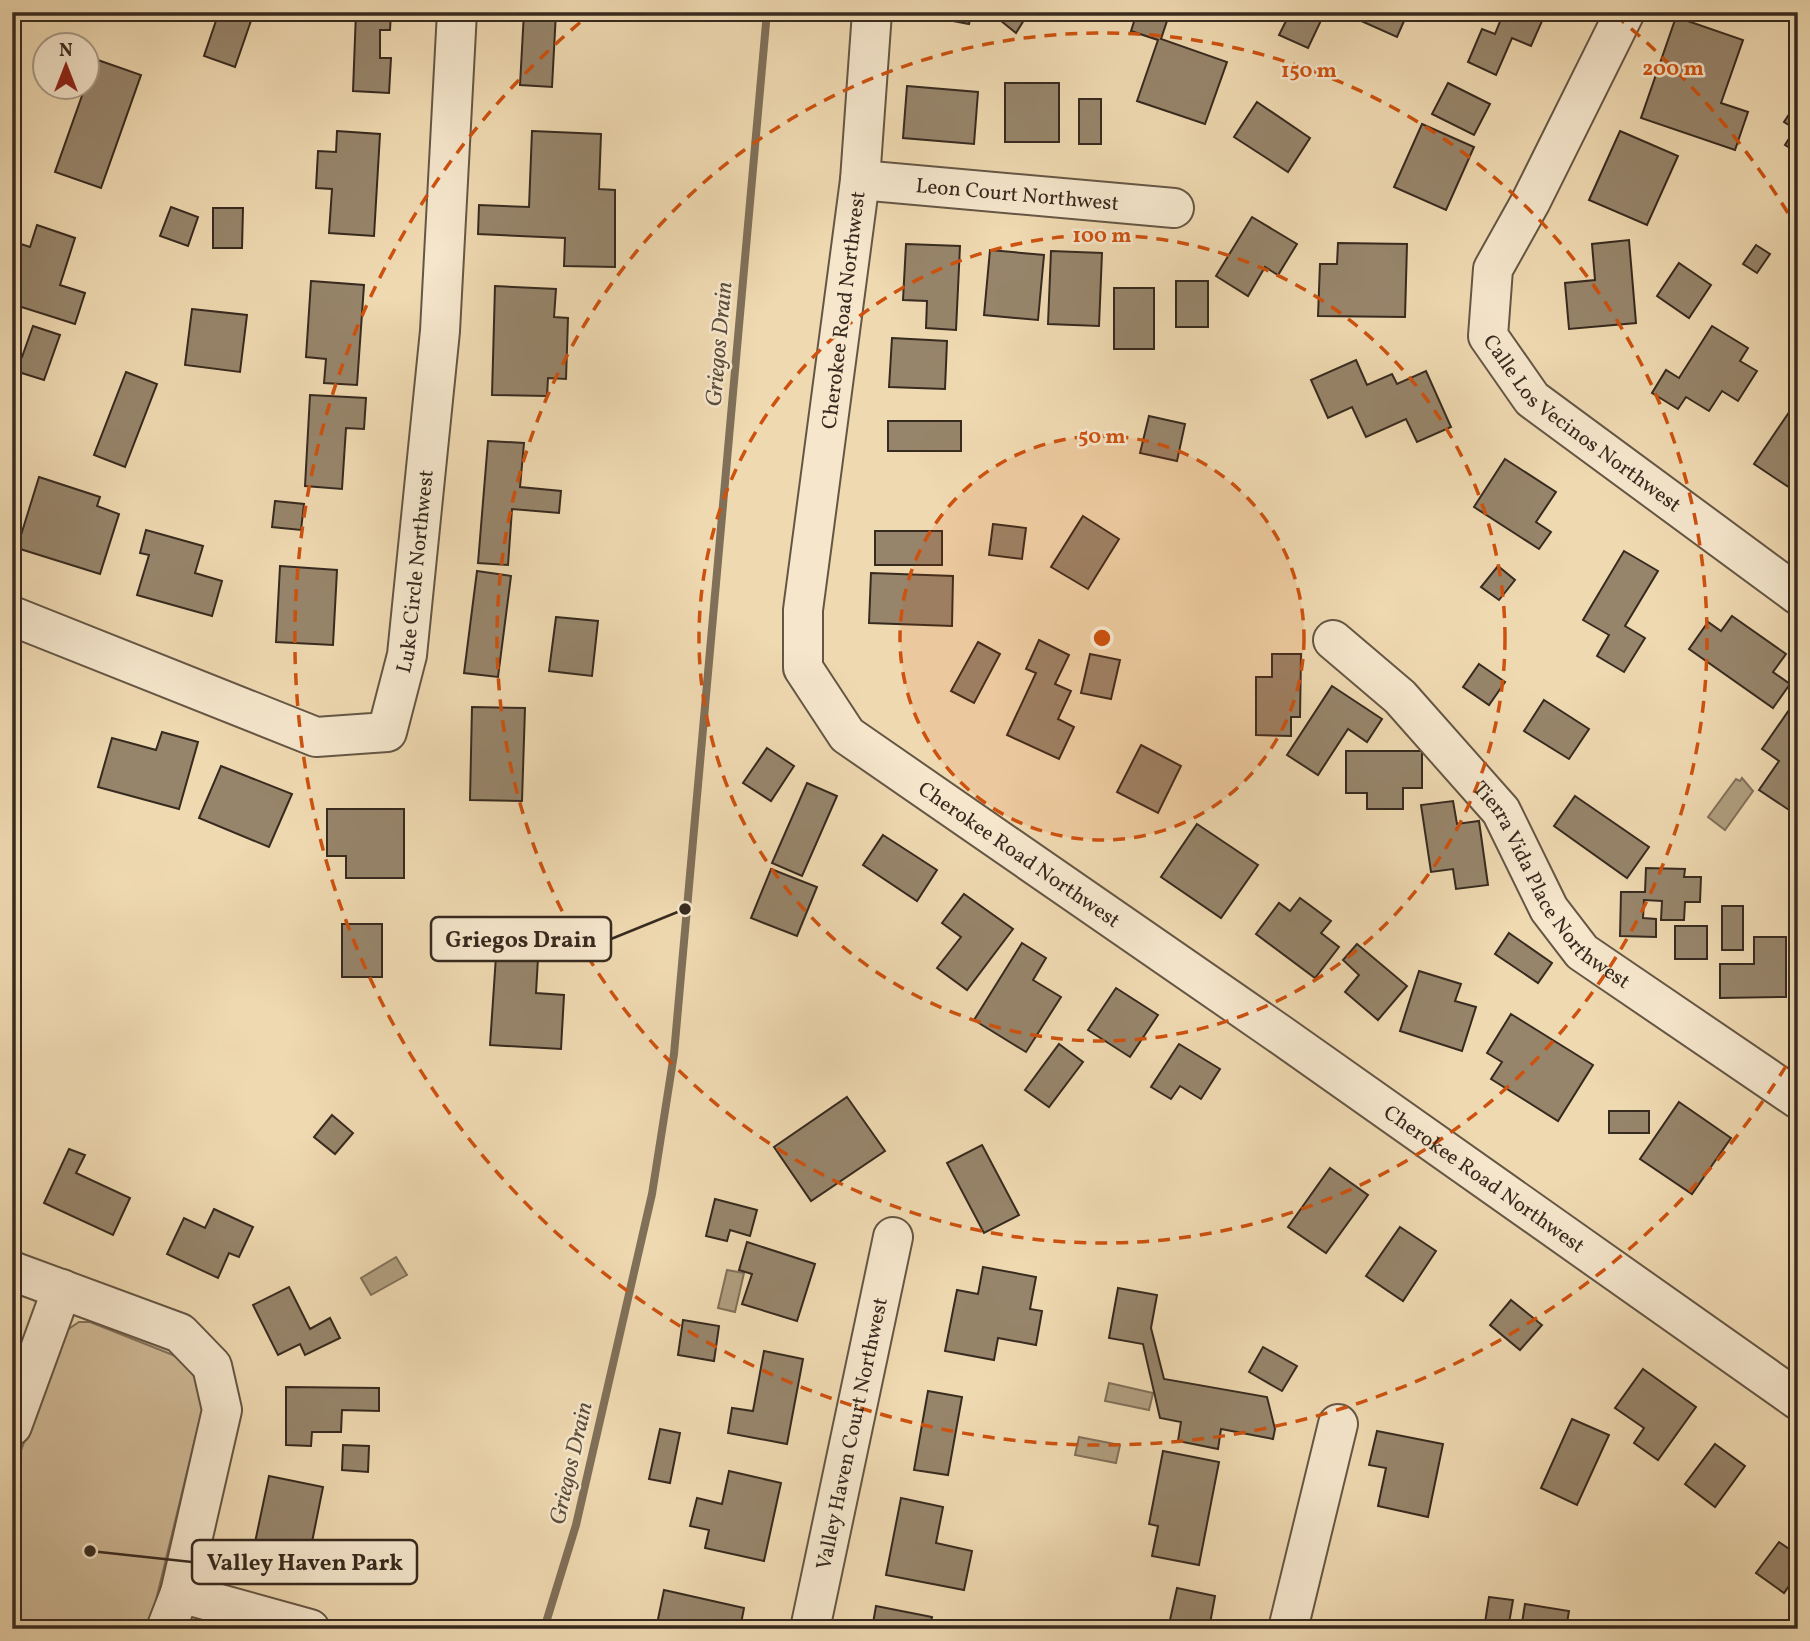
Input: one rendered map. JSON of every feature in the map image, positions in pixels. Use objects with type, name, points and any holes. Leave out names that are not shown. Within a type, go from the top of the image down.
[{"type":"street","name":"Luke Circle Northwest","points":[[12,616],[316,737],[387,732],[407,655],[440,331],[457,12]]},
{"type":"street","name":"Cherokee Road Northwest","points":[[872,12],[860,180],[803,610],[803,668],[847,735],[1176,961],[1798,1400]]},
{"type":"street","name":"Calle Los Vecinos Northwest","points":[[1625,12],[1531,201],[1493,269],[1488,336],[1532,399],[1798,595]]},
{"type":"street","name":"Leon Court Northwest","points":[[860,180],[1174,208]]},
{"type":"street","name":"Tierra Vida Place Northwest","points":[[1333,640],[1400,697],[1501,811],[1549,909],[1582,952],[1798,1099]]},
{"type":"street","name":"Valley Haven Court Northwest","points":[[810,1629],[893,1237]]},
{"type":"street","points":[[12,1270],[180,1333],[212,1366],[222,1410],[180,1593],[166,1629]]},
{"type":"street","points":[[12,1426],[62,1289]]},
{"type":"street","points":[[1288,1629],[1338,1424]]},
{"type":"street","points":[[180,1593],[310,1629]]},
{"type":"shaded area","points":[[1742,778],[1753,791],[1725,830],[1708,817],[1736,779],[1740,781]]},
{"type":"shaded area","points":[[396,1257],[407,1275],[371,1295],[361,1278]]},
{"type":"shaded area","points":[[727,1270],[744,1273],[735,1312],[718,1308]]},
{"type":"shaded area","points":[[79,1322],[90,1322],[173,1355],[192,1369],[204,1402],[149,1629],[12,1629],[12,1474],[67,1330]]},
{"type":"shaded area","points":[[1109,1383],[1153,1393],[1149,1410],[1105,1401]]},
{"type":"shaded area","points":[[1079,1437],[1120,1445],[1116,1463],[1075,1455]]},
{"type":"building","points":[[163,12],[187,12],[184,20]]},
{"type":"building","points":[[219,12],[253,15],[235,67],[204,56]]},
{"type":"building","points":[[356,12],[391,12],[390,30],[380,30],[380,58],[391,58],[389,93],[353,91]]},
{"type":"building","points":[[524,12],[556,12],[552,87],[520,85]]},
{"type":"building","points":[[927,12],[972,12],[969,24],[927,16]]},
{"type":"building","points":[[990,12],[1029,12],[1016,33]]},
{"type":"building","points":[[1137,12],[1170,12],[1161,39],[1227,62],[1205,124],[1137,101],[1158,40],[1131,31]]},
{"type":"building","points":[[1277,12],[1325,12],[1308,48],[1279,35],[1288,17]]},
{"type":"building","points":[[1352,12],[1408,12],[1397,37],[1350,16]]},
{"type":"building","points":[[1499,12],[1546,12],[1531,46],[1512,38],[1496,75],[1468,62],[1482,29],[1495,34],[1503,14]]},
{"type":"building","points":[[1676,17],[1743,40],[1721,103],[1748,112],[1735,150],[1641,118]]},
{"type":"building","points":[[102,61],[141,75],[101,188],[55,172],[80,102],[102,102]]},
{"type":"building","points":[[1005,83],[1059,83],[1059,142],[1005,142]]},
{"type":"building","points":[[1448,83],[1490,104],[1474,135],[1432,114]]},
{"type":"building","points":[[907,86],[978,92],[974,144],[903,138]]},
{"type":"building","points":[[1079,99],[1101,99],[1101,144],[1079,144]]},
{"type":"building","points":[[1798,101],[1798,153],[1785,145],[1795,129],[1784,122]]},
{"type":"building","points":[[1257,102],[1310,138],[1288,172],[1234,137]]},
{"type":"building","points":[[1422,124],[1474,147],[1446,210],[1394,187]]},
{"type":"building","points":[[337,131],[380,134],[374,236],[329,233],[332,189],[316,188],[318,151],[336,152]]},
{"type":"building","points":[[532,131],[601,134],[599,189],[615,190],[615,267],[564,266],[565,238],[478,234],[479,205],[529,207]]},
{"type":"building","points":[[1620,131],[1678,156],[1647,225],[1589,200]]},
{"type":"building","points":[[171,207],[198,217],[188,246],[160,236]]},
{"type":"building","points":[[213,208],[243,208],[242,248],[213,248]]},
{"type":"building","points":[[1252,217],[1297,244],[1278,275],[1265,267],[1248,296],[1216,276]]},
{"type":"building","points":[[37,225],[75,238],[60,285],[85,293],[75,324],[12,304],[12,271],[21,244],[30,247]]},
{"type":"building","points":[[1629,240],[1636,323],[1569,329],[1565,283],[1595,280],[1592,244]]},
{"type":"building","points":[[1338,243],[1407,244],[1405,317],[1318,316],[1320,264],[1337,264]]},
{"type":"building","points":[[906,244],[960,246],[956,330],[926,328],[927,301],[903,300]]},
{"type":"building","points":[[1756,245],[1770,254],[1757,273],[1743,264]]},
{"type":"building","points":[[990,250],[1044,255],[1038,320],[984,315]]},
{"type":"building","points":[[1051,251],[1102,253],[1099,326],[1048,324]]},
{"type":"building","points":[[1679,263],[1711,285],[1689,318],[1657,296]]},
{"type":"building","points":[[311,281],[364,285],[357,385],[324,383],[326,359],[306,357]]},
{"type":"building","points":[[1176,281],[1208,281],[1208,327],[1176,327]]},
{"type":"building","points":[[495,286],[556,289],[554,317],[568,318],[566,379],[548,378],[547,396],[492,395]]},
{"type":"building","points":[[1114,288],[1154,288],[1154,349],[1114,349]]},
{"type":"building","points":[[192,309],[247,315],[240,372],[185,365]]},
{"type":"building","points":[[33,326],[60,335],[44,380],[12,370],[12,353],[22,357]]},
{"type":"building","points":[[1712,326],[1748,348],[1740,361],[1757,371],[1738,401],[1722,391],[1709,411],[1686,397],[1678,409],[1652,393],[1666,370],[1679,378]]},
{"type":"building","points":[[892,338],[947,341],[945,389],[889,387]]},
{"type":"building","points":[[1356,360],[1367,385],[1392,374],[1397,384],[1426,371],[1451,427],[1417,442],[1406,419],[1366,437],[1352,407],[1328,418],[1311,380]]},
{"type":"building","points":[[126,372],[157,384],[125,467],[94,455]]},
{"type":"building","points":[[12,391],[21,394],[14,414],[12,413]]},
{"type":"building","points":[[310,395],[366,398],[364,429],[346,428],[342,489],[305,486]]},
{"type":"building","points":[[1798,399],[1798,483],[1793,490],[1754,464]]},
{"type":"building","points":[[1149,416],[1185,424],[1177,461],[1140,453]]},
{"type":"building","points":[[888,421],[961,421],[961,451],[888,451]]},
{"type":"building","points":[[488,441],[524,443],[520,487],[561,491],[559,513],[512,509],[508,565],[478,563]]},
{"type":"building","points":[[1505,459],[1556,492],[1536,522],[1551,532],[1539,549],[1474,507]]},
{"type":"building","points":[[39,477],[100,497],[97,506],[119,514],[100,574],[17,548]]},
{"type":"building","points":[[275,501],[304,504],[301,530],[272,527]]},
{"type":"building","points":[[1083,516],[1119,539],[1088,589],[1051,567]]},
{"type":"building","points":[[993,524],[1026,528],[1022,559],[989,555]]},
{"type":"building","points":[[146,530],[203,546],[195,573],[222,581],[212,616],[137,595],[149,555],[140,553]]},
{"type":"building","points":[[875,531],[942,531],[942,565],[875,565]]},
{"type":"building","points":[[1624,551],[1658,571],[1625,626],[1645,638],[1624,672],[1597,656],[1609,635],[1583,620]]},
{"type":"building","points":[[280,566],[337,570],[333,645],[276,642]]},
{"type":"building","points":[[1498,566],[1515,580],[1499,600],[1481,587]]},
{"type":"building","points":[[477,571],[511,576],[498,677],[464,673]]},
{"type":"building","points":[[871,573],[953,576],[952,626],[869,623]]},
{"type":"building","points":[[1732,616],[1786,654],[1773,672],[1790,684],[1773,708],[1689,649],[1708,622],[1721,631]]},
{"type":"building","points":[[556,617],[598,621],[592,676],[549,671]]},
{"type":"building","points":[[1039,640],[1069,655],[1055,684],[1071,691],[1058,719],[1074,727],[1059,759],[1007,735],[1036,673],[1026,669]]},
{"type":"building","points":[[978,642],[1000,654],[974,703],[951,691]]},
{"type":"building","points":[[1090,654],[1120,660],[1111,699],[1081,693]]},
{"type":"building","points":[[1272,654],[1301,654],[1300,717],[1291,717],[1291,736],[1256,735],[1256,677],[1272,677]]},
{"type":"building","points":[[1479,664],[1505,682],[1489,705],[1463,687]]},
{"type":"building","points":[[12,667],[21,670],[14,687],[12,686]]},
{"type":"building","points":[[1332,686],[1382,719],[1367,742],[1348,729],[1318,775],[1287,755]]},
{"type":"building","points":[[1798,697],[1798,816],[1759,790],[1779,761],[1762,749]]},
{"type":"building","points":[[1544,700],[1589,729],[1569,759],[1524,731]]},
{"type":"building","points":[[472,707],[525,708],[522,801],[470,800]]},
{"type":"building","points":[[162,732],[198,742],[179,809],[98,787],[112,738],[156,750]]},
{"type":"building","points":[[1141,745],[1181,766],[1158,813],[1117,792]]},
{"type":"building","points":[[767,748],[794,766],[771,801],[743,783]]},
{"type":"building","points":[[1346,751],[1422,751],[1422,788],[1403,788],[1403,809],[1367,809],[1367,793],[1346,793]]},
{"type":"building","points":[[221,766],[292,794],[269,847],[199,818]]},
{"type":"building","points":[[807,783],[837,796],[802,876],[772,863]]},
{"type":"building","points":[[1575,796],[1649,847],[1627,878],[1554,826]]},
{"type":"building","points":[[1453,801],[1457,824],[1479,821],[1488,885],[1456,889],[1453,869],[1431,872],[1421,805]]},
{"type":"building","points":[[327,809],[404,809],[404,878],[346,878],[346,856],[327,856]]},
{"type":"building","points":[[1197,824],[1258,865],[1221,918],[1161,877]]},
{"type":"building","points":[[883,835],[937,870],[917,901],[863,865]]},
{"type":"building","points":[[1646,868],[1685,869],[1684,877],[1701,877],[1700,902],[1685,902],[1684,920],[1661,920],[1662,901],[1644,900],[1643,918],[1656,919],[1656,937],[1620,936],[1621,892],[1645,892]]},
{"type":"building","points":[[771,869],[817,887],[797,936],[751,918]]},
{"type":"building","points":[[964,894],[1013,929],[967,990],[937,968],[961,937],[942,923]]},
{"type":"building","points":[[1300,898],[1331,921],[1321,933],[1339,947],[1315,978],[1256,934],[1279,903],[1290,911]]},
{"type":"building","points":[[1722,906],[1743,906],[1743,950],[1722,950]]},
{"type":"building","points":[[342,924],[382,924],[382,977],[342,977]]},
{"type":"building","points":[[1675,926],[1707,926],[1707,959],[1675,959]]},
{"type":"building","points":[[1509,933],[1552,963],[1538,983],[1495,954]]},
{"type":"building","points":[[1754,937],[1786,937],[1786,997],[1720,998],[1720,964],[1754,964]]},
{"type":"building","points":[[1022,943],[1046,958],[1033,980],[1061,997],[1026,1052],[974,1020]]},
{"type":"building","points":[[1357,944],[1407,986],[1378,1020],[1345,992],[1359,975],[1343,960]]},
{"type":"building","points":[[496,956],[538,958],[536,993],[564,995],[561,1049],[490,1045]]},
{"type":"building","points":[[1419,971],[1461,984],[1455,1001],[1476,1007],[1462,1051],[1400,1031]]},
{"type":"building","points":[[1116,988],[1158,1015],[1130,1057],[1088,1030]]},
{"type":"building","points":[[1511,1014],[1593,1065],[1558,1121],[1491,1079],[1502,1062],[1487,1053]]},
{"type":"building","points":[[1059,1044],[1083,1062],[1049,1107],[1025,1090]]},
{"type":"building","points":[[1179,1044],[1220,1069],[1201,1099],[1180,1086],[1171,1099],[1151,1087]]},
{"type":"building","points":[[847,1097],[885,1151],[811,1201],[774,1147]]},
{"type":"building","points":[[1679,1102],[1731,1138],[1692,1194],[1640,1159]]},
{"type":"building","points":[[1609,1111],[1649,1111],[1649,1133],[1609,1133]]},
{"type":"building","points":[[332,1115],[353,1133],[335,1154],[314,1137]]},
{"type":"building","points":[[982,1145],[1019,1215],[984,1233],[947,1163]]},
{"type":"building","points":[[69,1149],[85,1155],[76,1173],[130,1198],[113,1235],[44,1203]]},
{"type":"building","points":[[12,1157],[18,1159],[12,1174]]},
{"type":"building","points":[[1330,1168],[1368,1195],[1326,1253],[1288,1227]]},
{"type":"building","points":[[715,1199],[757,1210],[750,1236],[730,1230],[727,1241],[706,1236]]},
{"type":"building","points":[[214,1209],[253,1227],[239,1257],[229,1253],[218,1278],[167,1254],[184,1218],[205,1228]]},
{"type":"building","points":[[1400,1227],[1436,1251],[1403,1301],[1366,1276]]},
{"type":"building","points":[[747,1242],[815,1264],[797,1321],[742,1304],[752,1274],[739,1270]]},
{"type":"building","points":[[983,1267],[1036,1277],[1030,1309],[1042,1311],[1036,1345],[998,1338],[994,1360],[945,1351],[957,1290],[978,1294]]},
{"type":"building","points":[[289,1287],[310,1329],[330,1318],[340,1338],[305,1355],[300,1344],[278,1355],[253,1305]]},
{"type":"building","points":[[1118,1288],[1157,1295],[1151,1328],[1164,1379],[1267,1397],[1275,1429],[1273,1439],[1221,1429],[1218,1449],[1178,1441],[1181,1422],[1160,1418],[1143,1344],[1109,1338]]},
{"type":"building","points":[[1511,1300],[1542,1325],[1520,1350],[1490,1325]]},
{"type":"building","points":[[683,1320],[719,1326],[714,1361],[678,1355]]},
{"type":"building","points":[[1263,1347],[1297,1366],[1282,1391],[1249,1372]]},
{"type":"building","points":[[764,1351],[803,1359],[787,1444],[728,1433],[732,1408],[753,1411]]},
{"type":"building","points":[[1643,1369],[1696,1407],[1658,1460],[1634,1443],[1644,1428],[1615,1408]]},
{"type":"building","points":[[286,1387],[379,1388],[379,1411],[342,1410],[341,1432],[312,1432],[311,1446],[286,1445]]},
{"type":"building","points":[[928,1391],[962,1397],[948,1475],[914,1470]]},
{"type":"building","points":[[1572,1419],[1609,1435],[1577,1505],[1541,1488]]},
{"type":"building","points":[[660,1429],[680,1433],[670,1483],[649,1479]]},
{"type":"building","points":[[1377,1431],[1443,1444],[1428,1517],[1378,1506],[1386,1468],[1369,1465]]},
{"type":"building","points":[[1715,1444],[1745,1466],[1715,1507],[1685,1484]]},
{"type":"building","points":[[343,1445],[369,1446],[368,1472],[342,1470]]},
{"type":"building","points":[[1163,1451],[1219,1462],[1199,1565],[1152,1556],[1158,1526],[1149,1524]]},
{"type":"building","points":[[729,1471],[781,1483],[764,1561],[705,1548],[709,1530],[690,1526],[697,1498],[722,1504]]},
{"type":"building","points":[[269,1476],[323,1487],[305,1577],[250,1566]]},
{"type":"building","points":[[901,1498],[943,1507],[936,1543],[972,1551],[964,1590],[886,1575]]},
{"type":"building","points":[[1779,1542],[1798,1555],[1798,1573],[1784,1593],[1756,1573]]},
{"type":"building","points":[[1177,1588],[1215,1596],[1209,1629],[1168,1629]]},
{"type":"building","points":[[664,1590],[744,1608],[740,1629],[656,1629]]},
{"type":"building","points":[[1489,1597],[1513,1600],[1508,1629],[1484,1629]]},
{"type":"building","points":[[1525,1604],[1569,1611],[1566,1629],[1521,1629]]},
{"type":"building","points":[[876,1606],[932,1617],[929,1629],[872,1629]]},
{"type":"building","points":[[977,1624],[1007,1629],[976,1629]]},
{"type":"waterway","name":"Griegos Drain","points":[[544,1629],[576,1525],[652,1194],[674,1054],[767,12]]},
{"type":"place","name":"Griegos Drain","points":[[685,909]]},
{"type":"place","name":"Valley Haven Park","points":[[90,1551]]}]
